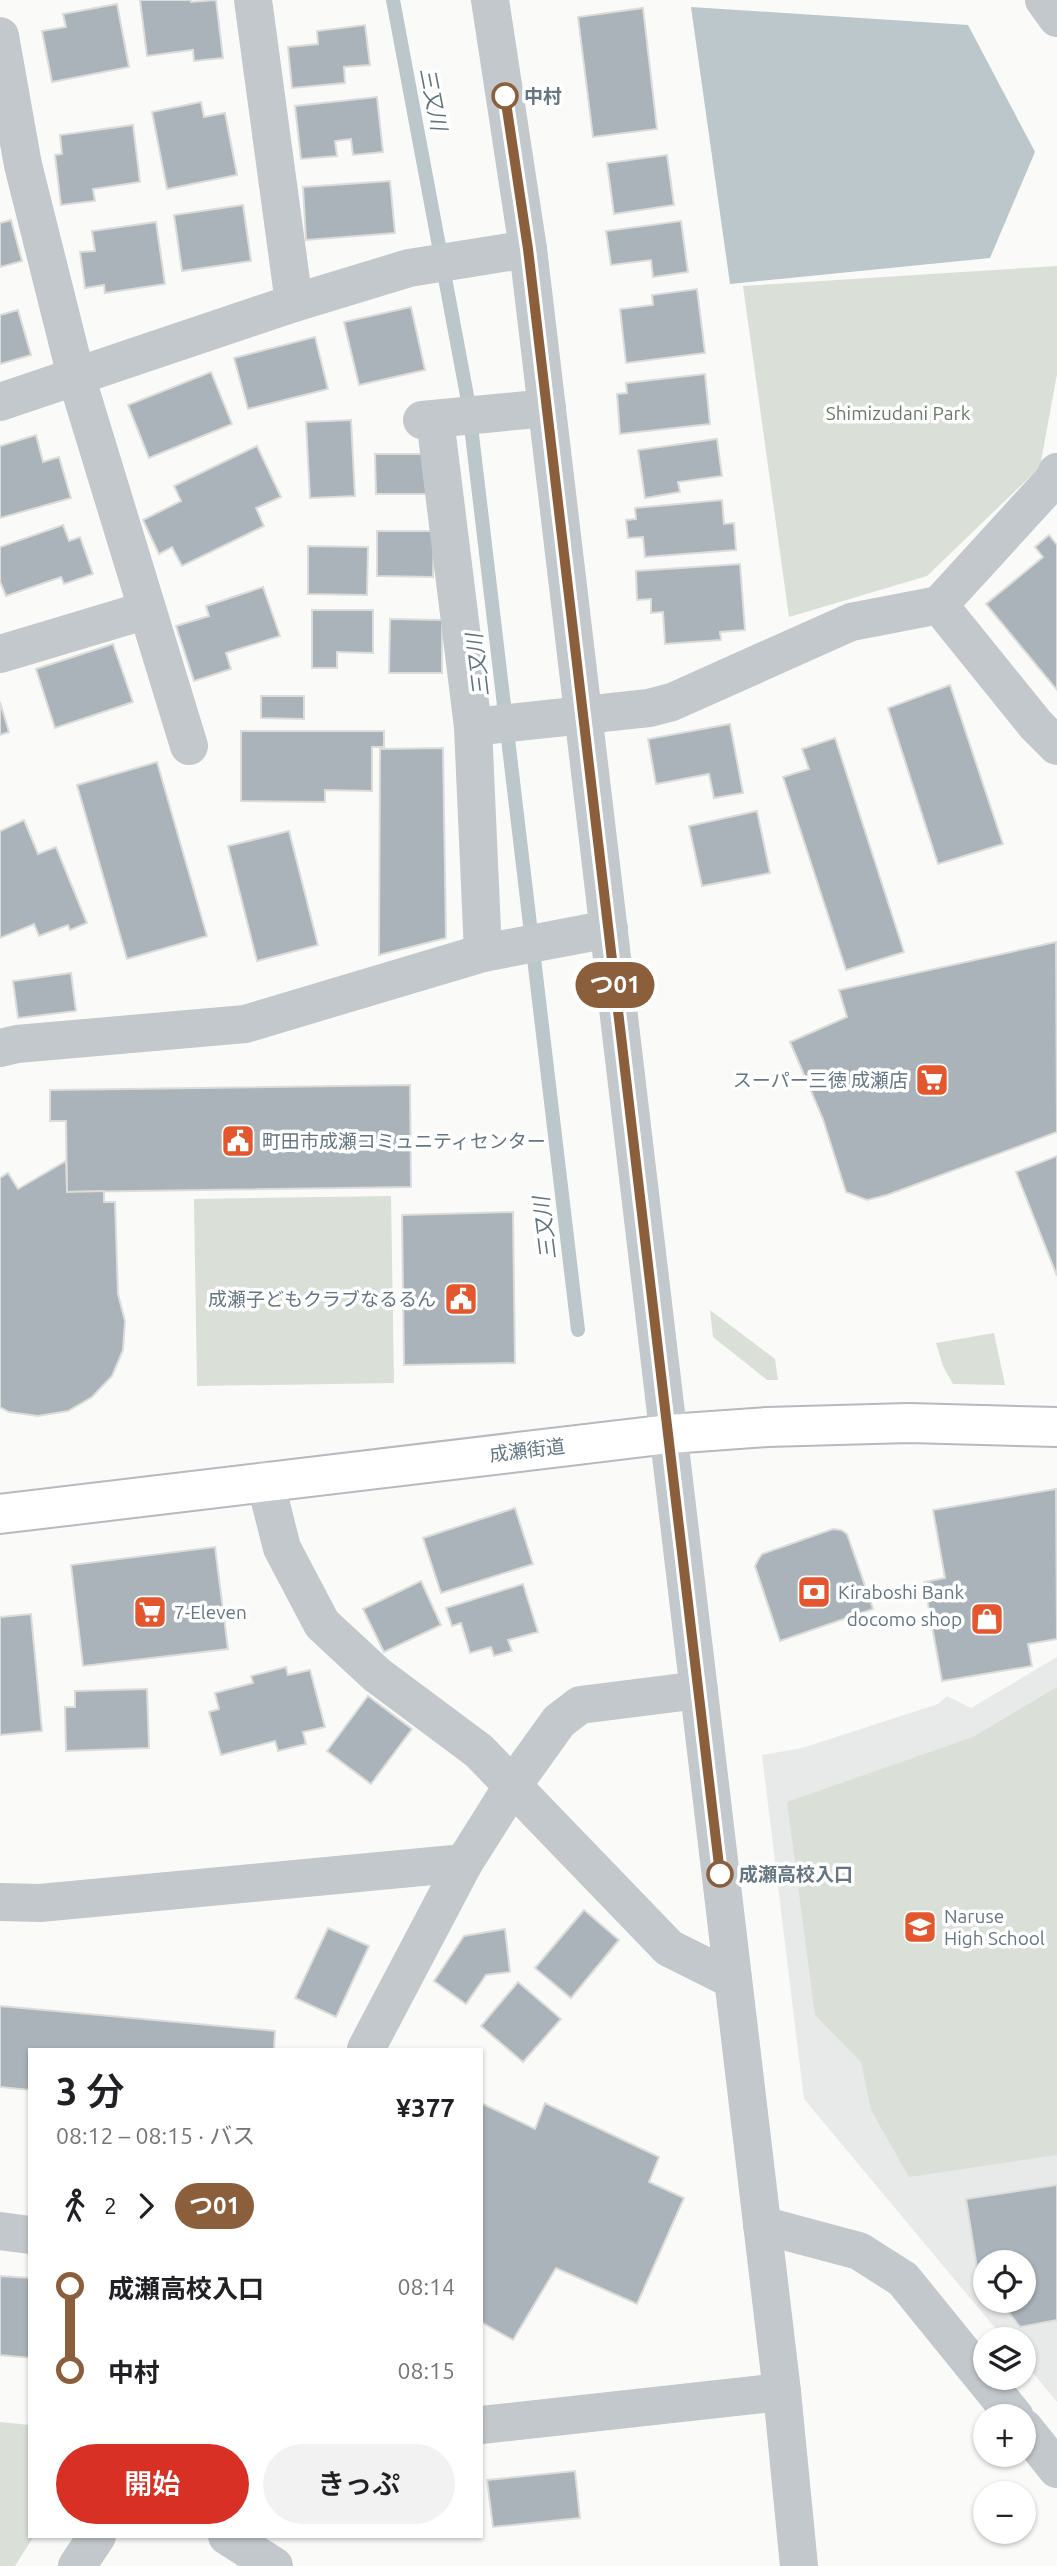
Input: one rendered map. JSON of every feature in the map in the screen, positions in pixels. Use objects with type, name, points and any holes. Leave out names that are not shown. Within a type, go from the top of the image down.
[{"type":"main road","name":"成瀬街道","points":[[0,1514],[669,1434],[766,1427],[909,1423],[1057,1427]]},
{"type":"street","points":[[253,0],[294,303]]},
{"type":"street","points":[[490,0],[528,249],[782,2392],[799,2566]]},
{"type":"street","points":[[1044,0],[1057,18]]},
{"type":"street","points":[[0,36],[12,168],[189,746]]},
{"type":"street","points":[[0,402],[294,303],[409,268],[528,249]]},
{"type":"street","points":[[492,951],[478,726],[434,419],[547,408]]},
{"type":"street","points":[[478,726],[649,708],[672,702],[851,622],[939,605],[1056,477]]},
{"type":"street","points":[[939,605],[1057,746]]},
{"type":"street","points":[[0,654],[147,610]]},
{"type":"street","points":[[0,1048],[17,1044],[245,1024],[492,951],[609,929]]},
{"type":"street","points":[[265,1481],[282,1548],[322,1624],[377,1675],[479,1751],[669,1948],[733,1980]]},
{"type":"street","points":[[367,2048],[464,1863],[513,1785],[559,1721],[580,1705],[699,1690]]},
{"type":"street","points":[[0,1902],[40,1903],[464,1863]]},
{"type":"street","points":[[762,2225],[859,2251],[902,2279],[1004,2404]]},
{"type":"street","points":[[0,2231],[28,2235]]},
{"type":"street","points":[[483,2425],[782,2392]]},
{"type":"street","points":[[1036,2443],[1057,2469]]},
{"type":"street","points":[[77,2566],[96,2538]]},
{"type":"street","points":[[230,2538],[274,2566]]},
{"type":"shaded area","points":[[691,7],[968,25],[1035,152],[990,258],[730,284]]},
{"type":"shaded area","name":"Naruse High School","points":[[1057,1657],[1057,2402],[1036,2377],[1036,2327],[994,2327],[982,2313],[1036,2313],[1036,2250],[973,2250],[973,2302],[804,2099],[762,1755],[802,1748],[938,1704],[947,1696],[971,1708]]},
{"type":"green space","name":"Shimizudani Park","points":[[1057,266],[1057,374],[1040,467],[927,576],[789,617],[743,286]]},
{"type":"green space","points":[[391,1196],[394,1383],[197,1386],[194,1199]]},
{"type":"green space","points":[[710,1310],[775,1359],[778,1380],[767,1380],[713,1337]]},
{"type":"green space","points":[[994,1333],[1005,1385],[953,1384],[943,1366],[936,1343]]},
{"type":"green space","name":"Naruse High School","points":[[1057,1687],[1057,2155],[909,2177],[871,2110],[861,2062],[815,2015],[787,1802],[973,1737]]},
{"type":"green space","points":[[0,2422],[28,2425],[28,2538],[33,2538],[15,2566],[0,2566]]},
{"type":"building","points":[[140,0],[216,0],[223,58],[194,61],[193,50],[147,56]]},
{"type":"building","points":[[117,4],[129,67],[52,82],[42,31],[66,27],[63,14]]},
{"type":"building","points":[[643,8],[657,129],[593,137],[578,17]]},
{"type":"building","points":[[365,25],[370,65],[344,67],[345,83],[292,88],[288,47],[318,44],[317,31]]},
{"type":"building","points":[[377,97],[383,152],[353,155],[351,139],[335,141],[337,156],[301,159],[295,106]]},
{"type":"building","points":[[201,102],[204,117],[225,113],[237,175],[167,189],[152,112]]},
{"type":"building","points":[[133,125],[140,182],[93,189],[95,201],[61,205],[55,155],[62,154],[60,135]]},
{"type":"building","points":[[667,155],[674,205],[614,214],[607,163]]},
{"type":"building","points":[[390,181],[395,233],[306,240],[303,187]]},
{"type":"building","points":[[243,205],[251,261],[182,271],[174,215]]},
{"type":"building","points":[[11,220],[22,261],[0,267],[0,223]]},
{"type":"building","points":[[681,221],[688,272],[653,277],[651,260],[611,265],[606,231]]},
{"type":"building","points":[[156,222],[165,284],[105,293],[104,285],[85,288],[80,252],[95,251],[92,231]]},
{"type":"building","points":[[697,289],[705,353],[626,363],[620,309],[653,305],[652,295]]},
{"type":"building","points":[[411,307],[425,370],[359,385],[344,322]]},
{"type":"building","points":[[18,310],[31,355],[0,364],[0,315]]},
{"type":"building","points":[[315,337],[328,389],[248,409],[234,358]]},
{"type":"building","points":[[211,372],[232,424],[149,458],[128,405]]},
{"type":"building","points":[[705,374],[710,424],[620,434],[617,394],[627,393],[626,383]]},
{"type":"building","points":[[351,420],[355,496],[310,498],[306,422]]},
{"type":"building","points":[[36,435],[43,462],[59,457],[71,498],[0,518],[0,446]]},
{"type":"building","points":[[717,439],[722,476],[678,482],[680,492],[645,498],[638,450]]},
{"type":"building","points":[[257,446],[281,497],[256,508],[264,526],[182,566],[172,547],[159,554],[143,520],[181,501],[174,486]]},
{"type":"building","points":[[375,454],[430,454],[431,494],[376,494]]},
{"type":"building","points":[[722,500],[724,524],[734,523],[736,550],[645,557],[643,537],[628,538],[626,520],[636,519],[635,508]]},
{"type":"building","points":[[63,525],[69,541],[80,537],[93,574],[64,584],[61,577],[6,596],[0,581],[0,547]]},
{"type":"building","points":[[377,531],[434,531],[433,577],[377,576]]},
{"type":"building","points":[[1049,535],[1057,545],[1057,690],[986,604],[1043,557],[1035,547]]},
{"type":"building","points":[[308,546],[368,547],[367,595],[308,594]]},
{"type":"building","points":[[740,564],[745,630],[720,632],[721,640],[665,644],[663,612],[651,613],[651,599],[637,600],[636,571]]},
{"type":"building","points":[[263,587],[280,636],[226,653],[231,669],[194,681],[176,626],[209,616],[206,606]]},
{"type":"building","points":[[312,610],[373,610],[373,653],[337,652],[337,668],[312,668]]},
{"type":"building","points":[[390,619],[442,620],[442,673],[389,673]]},
{"type":"building","points":[[113,644],[133,702],[55,728],[36,669]]},
{"type":"building","points":[[950,685],[1003,844],[938,864],[888,708]]},
{"type":"building","points":[[261,696],[304,696],[304,719],[261,718]]},
{"type":"building","points":[[0,702],[9,732],[0,735]]},
{"type":"building","points":[[730,724],[743,793],[714,798],[709,774],[656,784],[648,739]]},
{"type":"building","points":[[241,731],[384,731],[384,747],[372,747],[372,791],[325,790],[325,802],[241,801]]},
{"type":"building","points":[[835,738],[904,952],[846,970],[783,777],[809,769],[802,749]]},
{"type":"building","points":[[443,748],[446,938],[379,955],[380,749]]},
{"type":"building","points":[[157,762],[207,936],[127,959],[77,785]]},
{"type":"building","points":[[757,811],[770,873],[702,886],[689,826]]},
{"type":"building","points":[[24,820],[38,854],[56,847],[87,923],[70,930],[68,925],[39,936],[34,924],[0,938],[0,831]]},
{"type":"building","points":[[289,831],[318,945],[257,961],[228,846]]},
{"type":"building","name":"スーパー三徳 成瀬店","points":[[1056,942],[1057,1132],[887,1195],[867,1200],[846,1192],[823,1119],[790,1042],[847,1017],[839,990]]},
{"type":"building","points":[[71,973],[76,1011],[18,1018],[13,981]]},
{"type":"building","name":"町田市成瀬コミュニティセンター","points":[[410,1085],[411,1187],[67,1192],[66,1121],[50,1121],[50,1090]]},
{"type":"building","points":[[1057,1156],[1057,1276],[1016,1172]]},
{"type":"building","points":[[66,1161],[67,1192],[104,1191],[104,1202],[115,1202],[118,1294],[125,1321],[123,1350],[112,1376],[92,1397],[68,1411],[38,1416],[9,1412],[0,1407],[0,1178],[8,1173],[18,1189]]},
{"type":"building","points":[[513,1212],[515,1363],[404,1365],[402,1215]]},
{"type":"building","points":[[1056,1489],[1057,1639],[1028,1644],[1032,1666],[942,1681],[924,1582],[945,1578],[933,1510]]},
{"type":"building","points":[[515,1508],[533,1564],[441,1593],[423,1538]]},
{"type":"building","points":[[833,1529],[847,1534],[873,1609],[780,1641],[755,1566],[762,1554]]},
{"type":"building","points":[[215,1547],[228,1649],[83,1666],[71,1565]]},
{"type":"building","points":[[421,1581],[441,1625],[384,1652],[363,1609]]},
{"type":"building","points":[[523,1584],[538,1632],[508,1640],[512,1651],[494,1656],[491,1647],[470,1653],[461,1623],[452,1626],[446,1608]]},
{"type":"building","points":[[31,1614],[42,1731],[0,1735],[0,1617]]},
{"type":"building","points":[[286,1667],[288,1675],[310,1670],[325,1727],[303,1732],[306,1744],[278,1751],[275,1741],[221,1755],[209,1712],[219,1709],[215,1693],[253,1683],[251,1676]]},
{"type":"building","points":[[147,1689],[149,1748],[66,1751],[65,1707],[75,1707],[75,1691]]},
{"type":"building","points":[[368,1696],[412,1729],[371,1784],[327,1751]]},
{"type":"building","points":[[584,1910],[619,1940],[571,1998],[535,1968]]},
{"type":"building","points":[[328,1928],[369,1946],[336,2017],[295,1998]]},
{"type":"building","points":[[505,1929],[510,1972],[486,1975],[466,2004],[434,1981],[464,1936]]},
{"type":"building","points":[[518,1982],[561,2019],[523,2062],[481,2026]]},
{"type":"building","points":[[0,2006],[275,2031],[274,2048],[28,2048],[28,2090],[0,2087]]},
{"type":"building","points":[[545,2103],[659,2157],[649,2182],[684,2198],[637,2304],[556,2268],[513,2340],[483,2323],[483,2104],[535,2129]]},
{"type":"building","points":[[1057,2185],[1057,2320],[1020,2327],[1009,2313],[1036,2313],[1036,2250],[974,2250],[966,2199]]},
{"type":"building","points":[[0,2276],[28,2278],[28,2358],[0,2355]]},
{"type":"building","points":[[575,2471],[580,2518],[493,2527],[487,2480]]},
{"type":"waterway","name":"三又川","points":[[393,0],[468,401],[578,1330]]},
{"type":"bus line","name":"つ01","points":[[505,96],[528,249],[720,1874]]},
{"type":"place","name":"中村","points":[[505,96]]},
{"type":"place","name":"スーパー三徳 成瀬店","points":[[932,1080]]},
{"type":"place","name":"町田市成瀬コミュニティセンター","points":[[238,1141]]},
{"type":"place","name":"成瀬子どもクラブなるるん","points":[[461,1299]]},
{"type":"place","name":"Kiraboshi Bank","points":[[814,1592]]},
{"type":"place","name":"7-Eleven","points":[[150,1612]]},
{"type":"place","name":"docomo shop","points":[[987,1619]]},
{"type":"place","name":"成瀬高校入口","points":[[720,1874]]},
{"type":"place","name":"Naruse High School","points":[[920,1927]]}]
